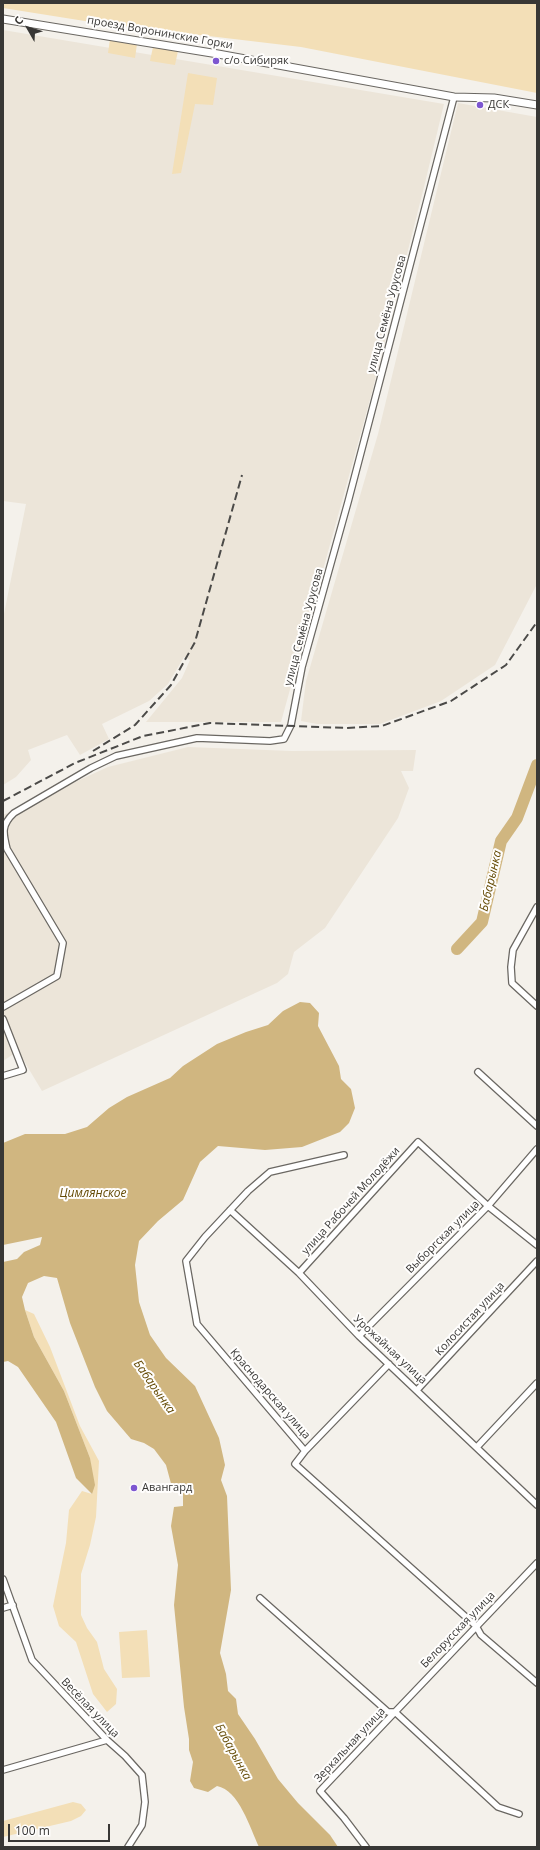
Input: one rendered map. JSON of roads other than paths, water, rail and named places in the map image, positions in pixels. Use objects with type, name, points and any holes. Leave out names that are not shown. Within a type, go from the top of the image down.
[{"type":"street","name":"проезд Воронинские Горки","points":[[3,19],[218,54],[454,97],[494,98],[537,105]]},
{"type":"street","name":"улица Семёна Урусова","points":[[3,1007],[57,976],[63,943],[7,849],[4,835],[6,820],[14,813],[91,768],[116,756],[197,738],[270,741],[284,739],[291,725],[302,667],[348,502],[454,97]]},
{"type":"street","points":[[537,907],[513,950],[511,967],[512,983],[537,1006]]},
{"type":"street","points":[[3,1019],[23,1070],[3,1076]]},
{"type":"street","points":[[478,1072],[537,1126]]},
{"type":"street","name":"улица Рабочей Молодёжи","points":[[299,1274],[418,1142],[488,1206]]},
{"type":"street","name":"Выборгская улица","points":[[359,1336],[488,1206],[537,1149]]},
{"type":"street","name":"Краснодарская улица","points":[[344,1155],[270,1172],[248,1191],[230,1210],[186,1261],[197,1324],[306,1451],[295,1464],[476,1626],[480,1635],[537,1683]]},
{"type":"street","points":[[488,1206],[537,1245]]},
{"type":"street","name":"Урожайная улица","points":[[230,1210],[299,1274],[359,1336],[418,1390],[537,1505]]},
{"type":"street","name":"Колосистая улица","points":[[418,1390],[537,1261]]},
{"type":"street","points":[[306,1451],[389,1364]]},
{"type":"street","points":[[477,1447],[537,1383]]},
{"type":"street","name":"Белорусская улица","points":[[395,1712],[537,1563]]},
{"type":"street","name":"Весёлая улица","points":[[3,1579],[32,1660],[106,1740],[125,1756],[142,1775],[145,1802],[142,1825],[128,1847]]},
{"type":"street","points":[[260,1598],[388,1712],[395,1712],[498,1807],[519,1814]]},
{"type":"street","points":[[3,1608],[13,1605]]},
{"type":"street","name":"Зеркальная улица","points":[[366,1847],[344,1818],[320,1791],[395,1712]]},
{"type":"street","points":[[3,1770],[106,1740]]},
{"type":"water","name":"Цимлянское","points":[[300,1002],[310,1003],[319,1013],[318,1026],[339,1066],[341,1079],[351,1089],[355,1108],[349,1123],[340,1132],[302,1147],[265,1150],[218,1146],[200,1162],[183,1200],[158,1221],[139,1241],[135,1265],[139,1302],[150,1335],[166,1358],[195,1386],[219,1438],[225,1465],[221,1480],[227,1496],[231,1590],[220,1653],[226,1674],[228,1691],[236,1699],[238,1714],[255,1739],[278,1779],[298,1803],[330,1835],[338,1847],[259,1847],[248,1820],[238,1802],[232,1795],[225,1789],[217,1786],[208,1792],[194,1788],[190,1781],[193,1762],[189,1750],[174,1605],[178,1565],[171,1526],[174,1507],[183,1506],[183,1495],[179,1495],[179,1491],[173,1491],[166,1465],[154,1449],[144,1443],[131,1439],[107,1411],[95,1387],[70,1323],[57,1278],[44,1276],[28,1283],[22,1297],[34,1337],[64,1391],[90,1458],[95,1485],[92,1494],[76,1478],[56,1422],[18,1367],[8,1361],[3,1362],[3,1262],[17,1259],[24,1252],[40,1245],[42,1237],[3,1245],[3,1143],[25,1134],[65,1134],[87,1127],[109,1108],[127,1097],[170,1078],[183,1066],[217,1044],[268,1025],[283,1011]]},
{"type":"waterway","name":"Бабарынка","points":[[457,949],[482,922],[501,841],[517,818],[537,765]]},
{"type":"railway","points":[[93,751],[135,725],[171,685],[195,642],[242,475]]},
{"type":"railway","points":[[3,801],[75,763],[143,736],[210,723],[347,728],[382,726],[451,701],[506,665],[537,622]]},
{"type":"place","name":"с/о Сибиряк","points":[[216,61]]},
{"type":"place","name":"ДСК","points":[[480,105]]},
{"type":"place","name":"Авангард","points":[[134,1488]]}]
